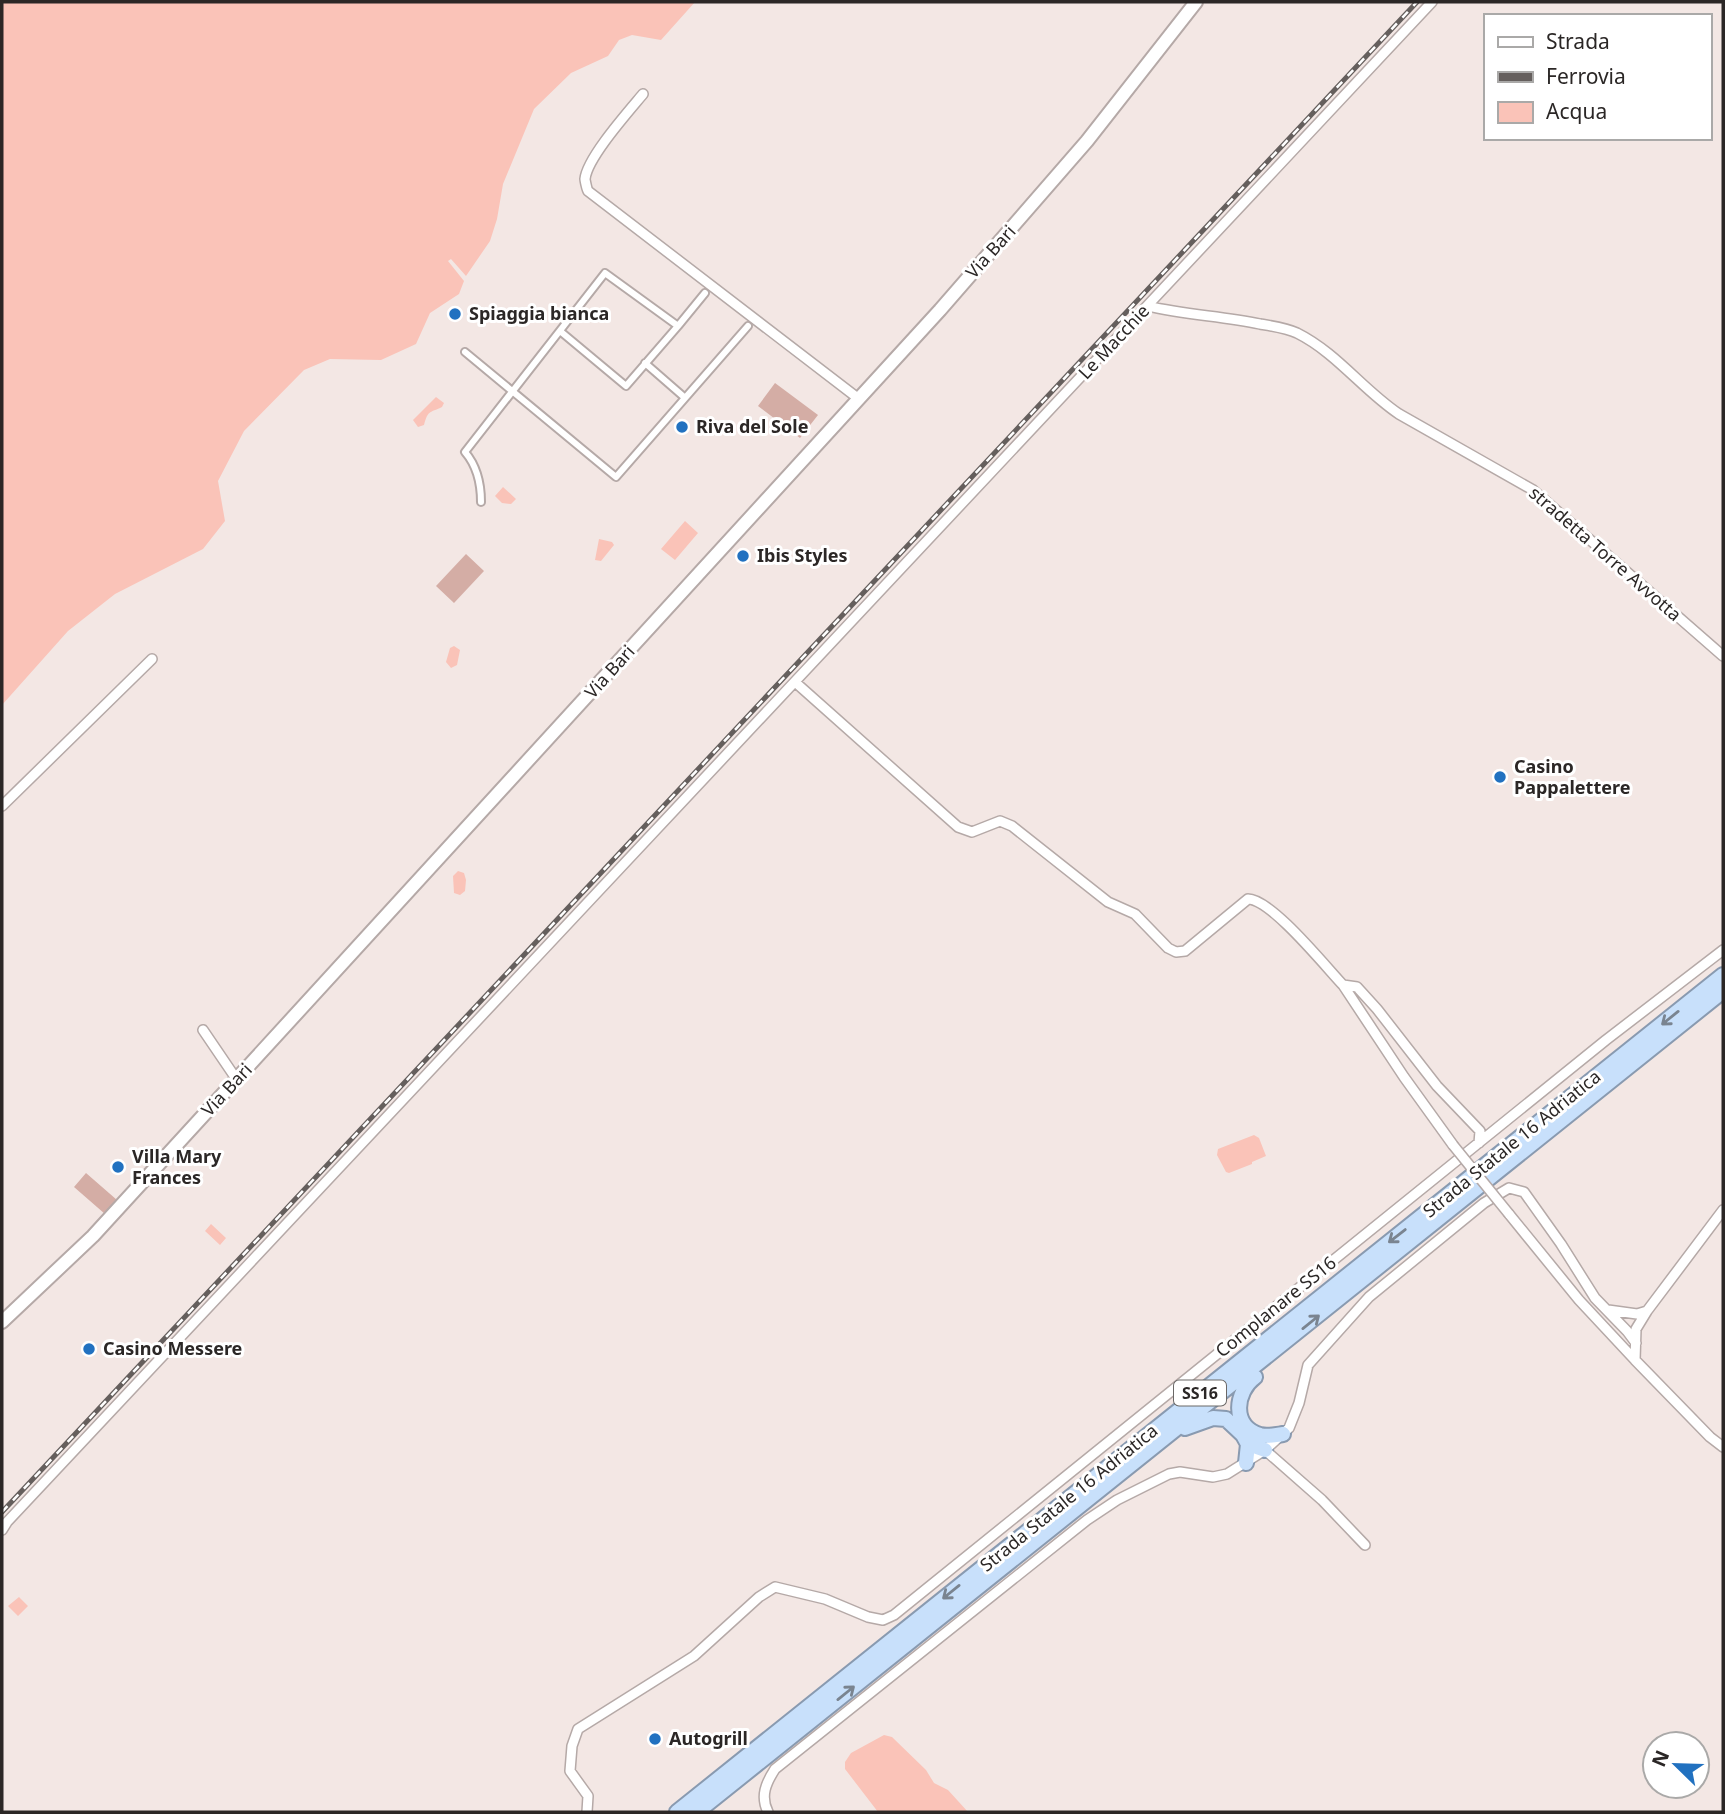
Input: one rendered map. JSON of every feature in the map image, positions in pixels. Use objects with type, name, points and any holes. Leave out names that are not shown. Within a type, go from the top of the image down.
[{"type":"highway","name":"Strada Statale 16 Adriatica","points":[[677,1812],[1723,975]]},
{"type":"highway","name":"Strada Statale 16 Adriatica","points":[[697,1812],[1723,991]]},
{"type":"highway","points":[[1265,1450],[1254,1439],[1241,1417],[1239,1401],[1244,1385],[1267,1367],[1274,1351]]},
{"type":"highway","points":[[1171,1433],[1213,1418],[1226,1419],[1243,1435],[1254,1439],[1283,1434]]},
{"type":"highway","points":[[1246,1463],[1254,1439]]},
{"type":"main road","name":"Via Bari","points":[[2,1322],[93,1236],[859,399],[1036,201],[1196,2]]},
{"type":"street","name":"Le Macchie","points":[[2,1530],[6,1522],[153,1364],[1432,2]]},
{"type":"street","points":[[643,94],[607,139],[589,170],[585,180],[588,191],[859,399]]},
{"type":"street","points":[[481,502],[474,462],[465,452],[605,274],[678,326]]},
{"type":"street","points":[[560,331],[626,386],[705,293]]},
{"type":"street","name":"stradetta Torre Avvotta","points":[[1148,306],[1166,311],[1227,317],[1294,332],[1310,340],[1341,364],[1379,401],[1533,490],[1723,656]]},
{"type":"street","points":[[465,352],[616,477],[748,326]]},
{"type":"street","points":[[645,363],[684,397]]},
{"type":"street","points":[[2,806],[152,659]]},
{"type":"street","points":[[795,682],[958,827],[972,832],[1000,821],[1012,826],[1108,902],[1135,914],[1168,948],[1176,952],[1185,951],[1248,899],[1257,899],[1279,917],[1343,985],[1404,1077],[1453,1144],[1579,1300],[1710,1437],[1723,1447]]},
{"type":"street","name":"Complanare SS16","points":[[587,1812],[588,1796],[570,1771],[572,1746],[578,1729],[694,1656],[759,1597],[775,1587],[805,1593],[868,1617],[883,1620],[894,1615],[1606,1040],[1723,950]]},
{"type":"street","points":[[1343,985],[1357,987],[1377,1009],[1437,1086],[1480,1131],[1479,1143]]},
{"type":"street","points":[[203,1031],[237,1080]]},
{"type":"street","points":[[768,1812],[764,1794],[775,1769],[1087,1520],[1117,1500],[1169,1474],[1180,1472],[1213,1477],[1227,1474],[1265,1450],[1289,1428],[1299,1403],[1308,1365],[1369,1297],[1484,1203],[1509,1188],[1524,1192],[1582,1280],[1636,1343]]},
{"type":"street","points":[[1635,1360],[1636,1329],[1723,1210]]},
{"type":"street","points":[[1607,1310],[1637,1314],[1647,1311]]},
{"type":"street","points":[[1265,1450],[1322,1500],[1365,1545]]},
{"type":"shaded area","points":[[775,383],[818,415],[800,438],[758,406]]},
{"type":"shaded area","points":[[466,554],[484,571],[454,603],[436,586]]},
{"type":"shaded area","points":[[86,1173],[117,1200],[105,1214],[74,1187]]},
{"type":"water","points":[[2,2],[695,2],[661,40],[632,35],[619,40],[608,56],[571,73],[534,109],[503,184],[490,241],[466,276],[451,259],[448,261],[464,281],[459,294],[430,313],[416,344],[381,360],[330,359],[304,370],[244,431],[218,481],[225,521],[203,549],[115,594],[68,631],[2,705]]},
{"type":"water","points":[[436,397],[444,403],[442,407],[430,412],[424,425],[418,427],[413,420]]},
{"type":"water","points":[[503,487],[516,499],[511,504],[502,503],[495,496]]},
{"type":"water","points":[[685,521],[698,533],[675,560],[661,549]]},
{"type":"water","points":[[599,539],[614,545],[601,561],[595,560]]},
{"type":"water","points":[[454,646],[460,650],[457,665],[451,668],[446,662],[450,648]]},
{"type":"water","points":[[458,871],[464,873],[466,880],[465,891],[460,895],[454,893],[453,876]]},
{"type":"water","points":[[1254,1135],[1259,1138],[1266,1156],[1252,1164],[1226,1172],[1217,1155],[1218,1149]]},
{"type":"water","points":[[211,1224],[226,1238],[220,1245],[205,1231]]},
{"type":"water","points":[[19,1597],[28,1606],[18,1616],[8,1606]]},
{"type":"water","points":[[884,1735],[892,1737],[926,1770],[934,1783],[948,1790],[968,1812],[878,1812],[845,1769],[845,1762],[851,1753]]},
{"type":"railway","points":[[2,1512],[1417,2]]},
{"type":"place","name":"Spiaggia bianca","points":[[455,314]]},
{"type":"place","name":"Riva del Sole","points":[[682,427]]},
{"type":"place","name":"Ibis Styles","points":[[743,556]]},
{"type":"place","name":"Casino Pappalettere","points":[[1500,777]]},
{"type":"place","name":"Villa Mary Frances","points":[[118,1167]]},
{"type":"place","name":"Casino Messere","points":[[89,1349]]},
{"type":"place","name":"Autogrill","points":[[655,1739]]}]
